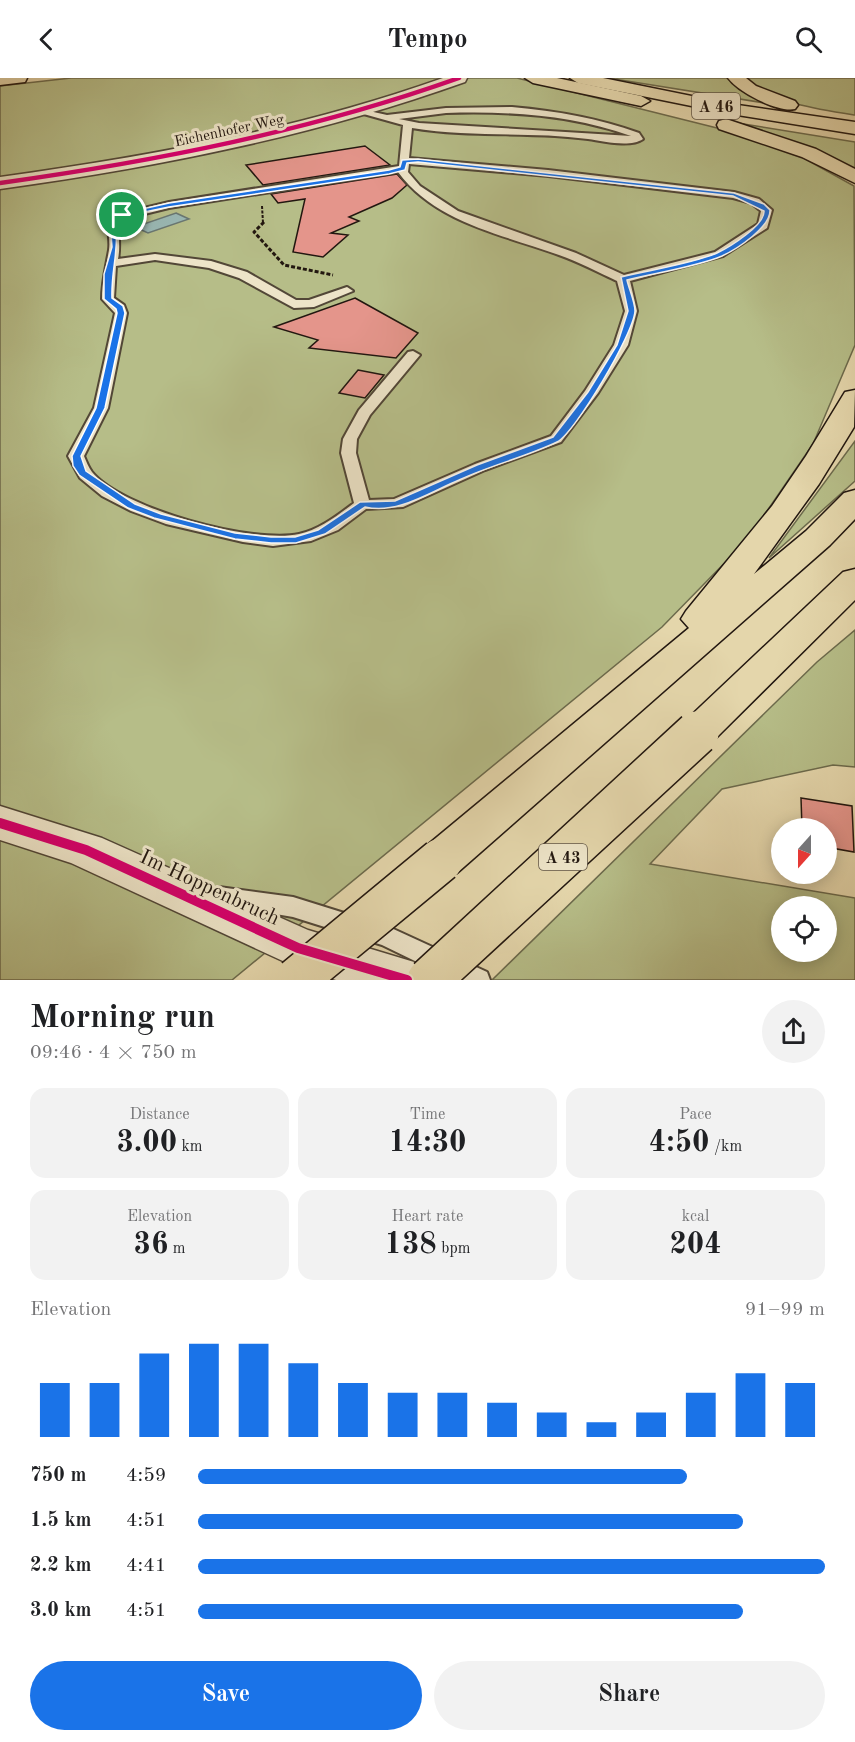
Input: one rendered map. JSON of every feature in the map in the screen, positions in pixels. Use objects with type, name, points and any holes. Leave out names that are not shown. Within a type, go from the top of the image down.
[{"type":"main road","points":[[0,80],[19,78]]},
{"type":"main road","name":"A 46","points":[[533,78],[641,102],[855,138]]},
{"type":"main road","name":"A 46","points":[[578,78],[731,109],[855,128]]},
{"type":"main road","points":[[591,78],[656,86],[855,121]]},
{"type":"main road","points":[[736,78],[750,90],[775,101],[855,121]]},
{"type":"main road","points":[[641,102],[756,134],[810,153],[855,177]]},
{"type":"main road","points":[[633,697],[738,574],[836,435],[855,398]]},
{"type":"main road","points":[[296,980],[633,697],[818,538],[855,500]]},
{"type":"main road","name":"A 43","points":[[429,980],[697,733],[855,580]]},
{"type":"street","name":"Eichenhofer Weg","points":[[0,183],[225,146],[363,111],[459,78]]},
{"type":"street","name":"Im Hoppenbruch","points":[[0,823],[86,850],[297,948],[407,980]]},
{"type":"lane","points":[[432,112],[447,104],[480,99]]},
{"type":"lane","points":[[363,111],[386,118],[408,124],[572,134],[613,140],[638,139],[636,135],[622,130],[542,111],[432,112],[386,118]]},
{"type":"lane","points":[[408,124],[404,165],[407,177],[445,209],[567,254],[623,279],[719,254],[763,226],[767,210],[755,201],[734,195],[439,162],[404,165],[169,205],[115,218],[112,222],[115,247],[108,274],[108,299],[120,308],[121,313],[101,408],[76,456],[83,473],[132,506],[157,516],[235,536],[296,540],[322,532],[363,504],[374,506],[397,504],[480,467],[556,439],[591,393],[621,345],[631,311],[623,279]]},
{"type":"lane","points":[[111,262],[155,257],[211,265],[243,275],[294,304],[310,304],[347,291]]},
{"type":"lane","points":[[363,504],[358,496],[355,474],[348,453],[352,435],[365,413],[413,355]]},
{"type":"lane","points":[[174,889],[293,907],[389,937],[478,980]]},
{"type":"path","points":[[256,192],[264,211],[264,222],[254,232],[284,265],[341,277]]},
{"type":"green space","points":[[71,78],[450,78],[271,132],[0,181],[0,86]]},
{"type":"green space","points":[[468,78],[517,78],[721,129],[798,155],[854,186],[855,345],[813,444],[747,540],[662,627],[232,980],[0,980],[0,187],[65,177],[422,95]]},
{"type":"green space","points":[[608,78],[728,78],[741,90],[771,104]]},
{"type":"green space","points":[[748,78],[855,78],[855,115],[813,108],[781,99],[756,86]]},
{"type":"green space","points":[[725,121],[855,142],[855,174]]},
{"type":"green space","points":[[855,441],[855,481],[769,558]]},
{"type":"green space","points":[[855,630],[855,767],[833,765],[722,789],[650,864],[855,898],[855,980],[492,980],[817,662]]},
{"type":"water","points":[[176,213],[189,219],[148,233],[135,227]]},
{"type":"building","points":[[365,146],[390,165],[263,185],[246,165]]},
{"type":"building","points":[[397,174],[407,185],[392,198],[349,217],[359,221],[331,233],[348,235],[323,257],[293,252],[305,199],[278,203],[271,194]]},
{"type":"building","points":[[355,298],[418,333],[396,358],[309,348],[318,340],[274,327]]},
{"type":"building","points":[[358,370],[384,375],[365,398],[339,393]]},
{"type":"building","points":[[801,798],[852,806],[854,852],[837,849],[837,818],[802,818]]},
{"type":"cycle path","points":[[0,183],[117,166],[233,144],[347,115],[459,78]]},
{"type":"cycle path","points":[[0,823],[86,850],[298,948],[407,980]]},
{"type":"route","points":[[418,160],[734,195],[755,201],[767,210],[766,223],[763,226],[719,254],[623,279],[631,311],[621,345],[591,393],[556,439],[480,467],[397,504],[374,506],[363,504],[322,532],[296,540],[235,536],[180,524],[132,506],[83,473],[78,466],[76,456],[101,408],[121,313],[120,308],[108,299],[108,274],[115,247],[112,222],[122,215],[169,205],[389,172],[403,168],[404,161],[418,160]]}]
